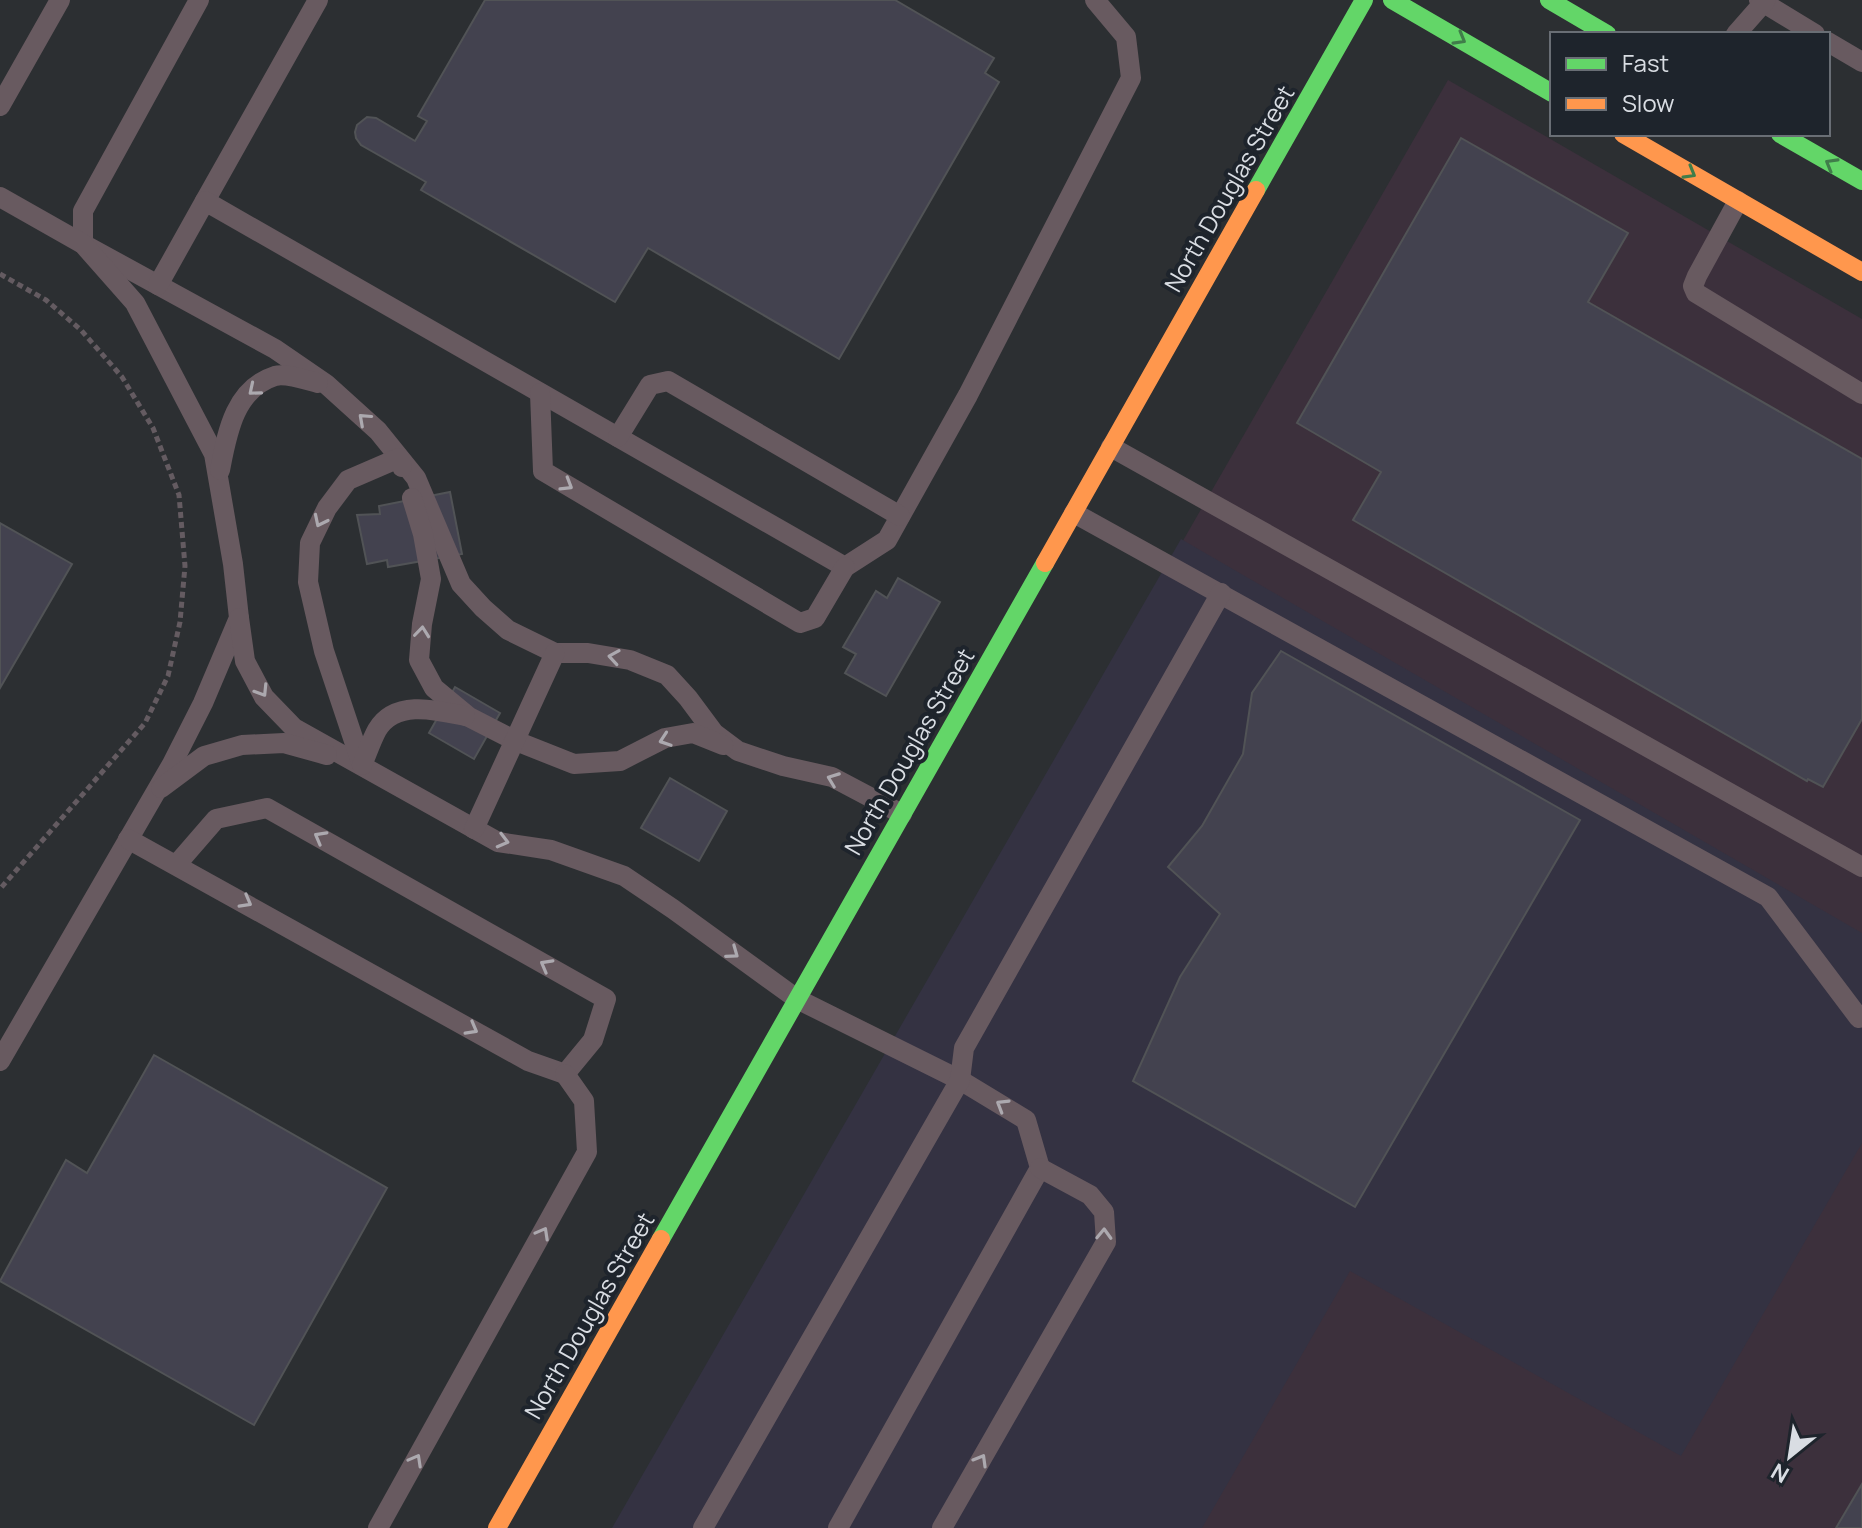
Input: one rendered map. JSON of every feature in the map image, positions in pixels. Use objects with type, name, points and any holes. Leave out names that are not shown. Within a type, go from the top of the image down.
[{"type":"main road","name":"North Douglas Street","points":[[497,1528],[1364,0]]},
{"type":"main road","points":[[1392,0],[1550,92]]},
{"type":"main road","points":[[1549,0],[1604,32]]},
{"type":"main road","points":[[1626,136],[1862,272]]},
{"type":"main road","points":[[1783,136],[1862,181]]},
{"type":"lane","points":[[0,106],[60,0]]},
{"type":"lane","points":[[199,0],[83,211],[83,244],[135,303],[214,454],[233,564],[245,661],[264,697],[294,728],[498,842],[551,850],[624,876],[797,999],[960,1080],[1026,1120],[1040,1168],[1090,1195],[1104,1212],[1106,1242],[942,1528]]},
{"type":"lane","points":[[158,285],[318,0]]},
{"type":"lane","points":[[540,393],[543,471],[800,623],[815,618],[845,567],[887,540],[968,395],[1131,78],[1126,37],[1095,0]]},
{"type":"lane","points":[[1738,32],[1763,1],[1812,32]]},
{"type":"lane","points":[[1830,43],[1862,62]]},
{"type":"lane","points":[[0,197],[275,349],[326,384],[378,431],[416,478],[461,584],[483,608],[508,630],[555,653],[588,653],[630,660],[667,675],[714,733],[738,751]]},
{"type":"lane","points":[[205,201],[845,567]]},
{"type":"lane","points":[[1738,201],[1697,276],[1693,286],[1696,293],[1862,394]]},
{"type":"lane","points":[[219,480],[226,436],[236,409],[252,388],[277,375],[326,384]]},
{"type":"lane","points":[[618,437],[650,385],[668,381],[900,516]]},
{"type":"lane","points":[[1111,447],[1862,867]]},
{"type":"lane","points":[[399,458],[423,534],[431,579],[419,660],[434,688],[469,717],[516,741],[574,764],[620,761],[665,738],[693,733],[783,766],[832,777],[902,814]]},
{"type":"lane","points":[[362,765],[324,651],[308,582],[310,543],[327,508],[348,480],[399,458]]},
{"type":"lane","points":[[1074,513],[1768,897],[1859,1018]]},
{"type":"lane","points":[[703,1528],[960,1080],[964,1048],[1221,593]]},
{"type":"lane","points":[[0,1061],[154,794],[203,703],[239,618]]},
{"type":"lane","points":[[474,829],[555,653]]},
{"type":"lane","points":[[362,765],[379,726],[399,712],[423,707],[469,717]]},
{"type":"lane","points":[[154,794],[204,756],[242,745],[284,743],[362,765]]},
{"type":"lane","points":[[177,864],[216,819],[267,808],[606,999],[593,1040],[565,1074]]},
{"type":"lane","points":[[128,839],[528,1061],[565,1074],[584,1101],[587,1152],[378,1528]]},
{"type":"lane","points":[[838,1528],[1040,1168]]},
{"type":"path","points":[[0,274],[46,300],[81,330],[122,377],[153,428],[179,495],[185,566],[180,622],[168,676],[145,723],[0,889]]},
{"type":"shaded area","points":[[1448,80],[1862,319],[1862,1528],[615,1528]]},
{"type":"shaded area","points":[[1181,539],[1862,933],[1862,1143],[1681,1456],[1350,1271],[1202,1528],[612,1528]]},
{"type":"building","points":[[485,0],[895,0],[994,58],[985,73],[999,82],[839,359],[648,248],[615,302],[421,190],[426,182],[361,145],[355,132],[357,125],[367,117],[376,118],[415,141],[427,121],[418,116]]},
{"type":"building","points":[[1461,138],[1628,233],[1588,302],[1862,459],[1862,719],[1823,787],[1807,781],[1353,520],[1381,472],[1297,423]]},
{"type":"building","points":[[450,492],[462,554],[388,567],[387,560],[367,564],[357,515],[380,514],[379,506]]},
{"type":"building","points":[[0,523],[72,564],[0,688]]},
{"type":"building","points":[[898,578],[940,602],[886,696],[845,673],[856,654],[843,647],[876,591],[887,598]]},
{"type":"building","points":[[1281,651],[1580,820],[1355,1207],[1133,1081],[1180,977],[1220,914],[1168,867],[1202,826],[1243,754],[1252,693]]},
{"type":"building","points":[[455,687],[500,713],[474,759],[429,733]]},
{"type":"building","points":[[670,778],[727,811],[699,861],[641,828]]},
{"type":"building","points":[[154,1055],[387,1188],[254,1425],[0,1281],[66,1160],[87,1173]]},
{"type":"building","points":[[1862,1484],[1862,1528],[1836,1528]]},
{"type":"traffic: fast","points":[[1256,190],[1364,0]]},
{"type":"traffic: fast","points":[[1392,0],[1550,92]]},
{"type":"traffic: fast","points":[[1549,0],[1604,32]]},
{"type":"traffic: fast","points":[[1783,136],[1862,181]]},
{"type":"traffic: fast","points":[[661,1239],[1045,563]]},
{"type":"traffic: slow","points":[[1626,136],[1862,272]]},
{"type":"traffic: slow","points":[[1045,563],[1256,190]]},
{"type":"traffic: slow","points":[[497,1528],[661,1239]]}]
